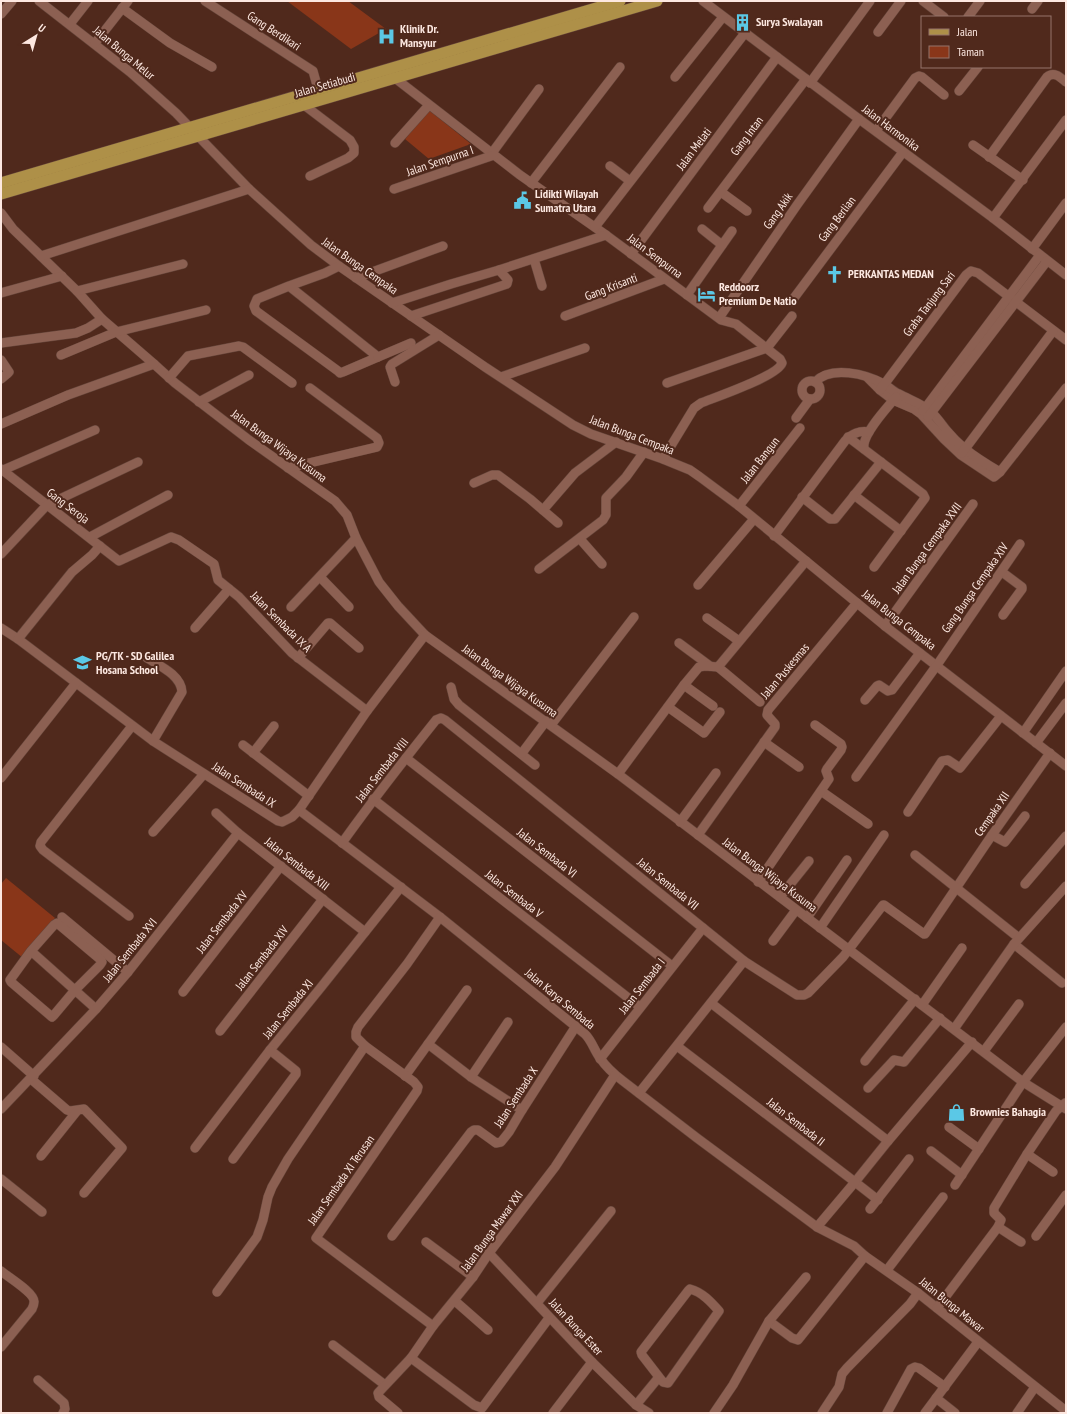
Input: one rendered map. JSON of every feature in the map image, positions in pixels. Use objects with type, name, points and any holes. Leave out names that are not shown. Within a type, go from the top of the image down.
[{"type":"main road","name":"Jalan Setiabudi","points":[[1,182],[620,1]]},
{"type":"main road","name":"Jalan Setiabudi","points":[[1,194],[656,1]]},
{"type":"street","points":[[1,14],[12,1]]},
{"type":"street","name":"Jalan Bunga Melur","points":[[39,1],[95,43],[130,72],[190,127]]},
{"type":"street","points":[[70,24],[88,1]]},
{"type":"street","name":"Gang Berdikari","points":[[206,1],[313,71],[318,90]]},
{"type":"street","name":"Jalan Harmonika","points":[[702,1],[993,218],[1066,275]]},
{"type":"street","name":"Gang Intan","points":[[708,208],[870,1]]},
{"type":"street","points":[[878,32],[901,1]]},
{"type":"street","points":[[923,1],[943,16]]},
{"type":"street","points":[[969,16],[980,1]]},
{"type":"street","points":[[1032,9],[1038,1]]},
{"type":"street","points":[[95,43],[125,4],[170,43],[212,67]]},
{"type":"street","points":[[675,77],[723,17]]},
{"type":"street","points":[[595,227],[745,33]]},
{"type":"street","name":"Jalan Melati","points":[[631,254],[777,57]]},
{"type":"street","points":[[531,182],[620,67]]},
{"type":"street","points":[[960,91],[977,68]]},
{"type":"street","name":"Jalan Sempurna","points":[[386,70],[394,78],[531,182],[719,318],[726,322],[736,324],[780,359],[782,363],[779,368],[753,383],[697,405],[663,459]]},
{"type":"street","points":[[989,157],[1050,74],[1055,74],[1066,82]]},
{"type":"street","points":[[876,131],[915,78],[919,76],[922,77],[944,95]]},
{"type":"street","points":[[493,154],[539,89]]},
{"type":"street","points":[[304,104],[350,140],[354,147],[354,153],[348,158],[310,176]]},
{"type":"street","points":[[395,143],[429,105]]},
{"type":"street","name":"Gang Akik","points":[[719,318],[797,205],[859,119]]},
{"type":"street","points":[[993,218],[1066,120]]},
{"type":"street","name":"Jalan Bunga Cempaka","points":[[190,127],[249,189],[311,245],[338,266],[573,424],[592,434],[663,459],[695,474],[739,506],[920,654],[937,665],[1066,766]]},
{"type":"street","points":[[973,145],[1022,180]]},
{"type":"street","name":"Gang Berlian","points":[[791,302],[903,152]]},
{"type":"street","name":"Jalan Sempurna I","points":[[394,189],[493,154]]},
{"type":"street","points":[[610,166],[630,181]]},
{"type":"street","points":[[41,256],[249,189]]},
{"type":"street","points":[[721,192],[747,212]]},
{"type":"street","points":[[926,413],[1012,299],[1040,255],[1066,203]]},
{"type":"street","name":"Jalan Bunga Wijaya Kusuma","points":[[1,213],[13,229],[77,291],[102,319],[169,378],[249,440],[334,501],[347,515],[356,538],[380,582],[398,606],[425,635],[618,774],[758,882],[849,949],[1023,1082],[1065,1106]]},
{"type":"street","points":[[702,229],[722,245]]},
{"type":"street","points":[[687,295],[732,231]]},
{"type":"street","points":[[392,303],[606,235]]},
{"type":"street","points":[[356,278],[443,246]]},
{"type":"street","points":[[534,259],[542,286]]},
{"type":"street","points":[[77,291],[183,264]]},
{"type":"street","points":[[338,266],[325,273],[257,299],[254,306],[256,311],[340,373],[411,343]]},
{"type":"street","points":[[411,316],[507,284],[508,280],[499,270]]},
{"type":"street","name":"Graha Tanjung Sari","points":[[882,387],[968,272],[974,271],[978,273],[1066,340]]},
{"type":"street","points":[[1,293],[62,276]]},
{"type":"street","name":"Gang Krisanti","points":[[565,316],[664,279]]},
{"type":"street","points":[[289,286],[378,357]]},
{"type":"street","points":[[61,355],[116,332],[206,310]]},
{"type":"street","points":[[668,383],[767,348],[792,316]]},
{"type":"street","points":[[1,343],[76,332],[88,328],[102,319]]},
{"type":"street","points":[[963,452],[1053,330]]},
{"type":"street","points":[[395,382],[390,371],[392,364],[439,335]]},
{"type":"street","points":[[169,378],[188,356],[239,346],[243,347],[292,383]]},
{"type":"street","points":[[501,377],[585,348]]},
{"type":"street","points":[[1,360],[8,370],[4,376]]},
{"type":"street","points":[[1,424],[68,395],[154,364]]},
{"type":"street","points":[[816,382],[820,377],[833,372],[857,374],[868,378],[896,397],[926,413],[947,432],[963,452],[1000,472],[1066,388]]},
{"type":"street","points":[[199,402],[249,375]]},
{"type":"street","points":[[810,399],[803,395],[802,387],[807,381],[816,382]]},
{"type":"street","points":[[796,418],[810,399],[817,397],[820,391],[816,382]]},
{"type":"street","points":[[288,468],[377,447],[379,443],[377,438],[310,388]]},
{"type":"street","points":[[864,449],[863,444],[873,427],[896,397]]},
{"type":"street","points":[[774,536],[848,437],[873,427]]},
{"type":"street","name":"Jalan Bangun","points":[[739,506],[800,428]]},
{"type":"street","points":[[1,470],[95,430]]},
{"type":"street","points":[[848,437],[923,494],[925,498],[874,567]]},
{"type":"street","points":[[543,510],[575,473],[616,442]]},
{"type":"street","points":[[539,569],[580,539],[605,518],[606,498],[626,477],[644,452]]},
{"type":"street","points":[[1,554],[47,505],[138,462]]},
{"type":"street","points":[[802,497],[832,520],[836,518],[881,462]]},
{"type":"street","name":"Gang Seroja","points":[[1,470],[90,537],[117,560],[121,560],[171,536],[175,537],[214,564],[217,578]]},
{"type":"street","points":[[474,483],[492,475],[498,475],[558,523]]},
{"type":"street","points":[[90,537],[168,495]]},
{"type":"street","points":[[854,495],[901,531]]},
{"type":"street","name":"Jalan Bunga Cempaka XVII","points":[[885,626],[973,504]]},
{"type":"street","points":[[698,585],[754,519]]},
{"type":"street","points":[[291,607],[320,578],[356,538]]},
{"type":"street","points":[[580,539],[602,564]]},
{"type":"street","name":"Gang Bunga Cempaka XIV","points":[[856,777],[937,665],[1020,544]]},
{"type":"street","points":[[18,639],[72,572],[100,546]]},
{"type":"street","points":[[714,667],[739,641],[806,561]]},
{"type":"street","points":[[1002,572],[1022,587],[1022,590],[1003,615]]},
{"type":"street","name":"Jalan Sembada IX A","points":[[217,578],[298,658],[367,711]]},
{"type":"street","points":[[320,578],[349,607]]},
{"type":"street","points":[[195,628],[229,589]]},
{"type":"street","name":"Jalan Puskesmas","points":[[698,835],[776,725],[767,715],[768,710],[857,603]]},
{"type":"street","points":[[522,753],[634,617]]},
{"type":"street","points":[[707,618],[739,641]]},
{"type":"street","points":[[298,658],[328,623],[330,623],[359,648]]},
{"type":"street","name":"Jalan Sembada IX","points":[[1,628],[18,639],[153,741],[278,821],[285,821],[299,810],[367,711],[425,635]]},
{"type":"street","points":[[679,643],[714,667],[760,702]]},
{"type":"street","points":[[865,700],[877,686],[888,691],[892,690],[920,654]]},
{"type":"street","points":[[147,658],[178,679],[182,686],[182,692],[153,741]]},
{"type":"street","points":[[618,774],[684,684],[699,668],[703,666],[714,667]]},
{"type":"street","points":[[1023,733],[1066,671]]},
{"type":"street","points":[[1,778],[76,683]]},
{"type":"street","points":[[668,707],[704,734],[717,709],[684,684]]},
{"type":"street","points":[[451,687],[454,699],[459,705],[522,753],[535,765]]},
{"type":"street","points":[[1036,743],[1066,703]]},
{"type":"street","points":[[908,812],[942,761],[948,760],[960,768],[1001,716]]},
{"type":"street","name":"Jalan Sembada VIII","points":[[342,843],[373,799],[436,720],[441,718],[446,720]]},
{"type":"street","name":"Jalan Sembada VII","points":[[446,720],[703,928],[744,960],[797,995],[804,995],[808,993],[849,949]]},
{"type":"street","points":[[129,916],[43,850],[40,846],[41,842],[132,726]]},
{"type":"street","points":[[253,754],[274,726]]},
{"type":"street","points":[[758,882],[829,779],[826,769],[842,747],[841,744],[815,726]]},
{"type":"street","points":[[764,742],[799,767]]},
{"type":"street","points":[[243,745],[309,796]]},
{"type":"street","name":"Cempaka XII","points":[[849,949],[884,905],[926,934],[992,835],[1050,753]]},
{"type":"street","name":"Jalan Sembada VI","points":[[406,758],[672,966]]},
{"type":"street","points":[[680,822],[716,773]]},
{"type":"street","points":[[153,832],[204,774]]},
{"type":"street","points":[[821,791],[868,824]]},
{"type":"street","name":"Jalan Sembada V","points":[[373,799],[640,1007]]},
{"type":"street","name":"Jalan Karya Sembada","points":[[299,810],[440,917],[576,1026],[591,1040],[600,1059],[615,1075],[817,1227]]},
{"type":"street","name":"Jalan Sembada XIII","points":[[216,813],[238,833],[365,932]]},
{"type":"street","points":[[992,835],[1005,842],[1025,816]]},
{"type":"street","name":"Jalan Sembada XVI","points":[[1,1110],[96,1009],[128,972],[238,833]]},
{"type":"street","points":[[820,928],[884,835]]},
{"type":"street","points":[[1025,884],[1066,836]]},
{"type":"street","points":[[915,855],[1017,941],[1062,983]]},
{"type":"street","points":[[807,918],[847,860]]},
{"type":"street","points":[[780,897],[809,861]]},
{"type":"street","name":"Jalan Sembada XV","points":[[183,992],[281,866]]},
{"type":"street","points":[[954,1029],[1017,941],[1066,886]]},
{"type":"street","name":"Jalan Sembada XI","points":[[195,1148],[270,1050],[400,887]]},
{"type":"street","name":"Jalan Sembada XIV","points":[[220,1031],[322,899]]},
{"type":"street","points":[[773,941],[796,910]]},
{"type":"street","points":[[62,917],[128,972]]},
{"type":"street","points":[[440,917],[407,964],[358,1027],[356,1037],[365,1046],[405,1076],[467,990]]},
{"type":"street","points":[[57,923],[102,962],[75,990],[52,1017],[11,982],[11,977],[31,951],[57,923]]},
{"type":"street","name":"Jalan Sembada I","points":[[600,1059],[703,928]]},
{"type":"street","points":[[865,1061],[919,1002],[962,948]]},
{"type":"street","points":[[31,951],[96,1009]]},
{"type":"street","points":[[639,1093],[744,960]]},
{"type":"street","points":[[711,1003],[888,1141]]},
{"type":"street","points":[[984,1051],[1019,1004]]},
{"type":"street","points":[[868,1088],[894,1060],[904,1062],[940,1018]]},
{"type":"street","points":[[471,1077],[508,1022]]},
{"type":"street","name":"Jalan Sembada X","points":[[392,1236],[470,1132],[478,1130],[498,1143],[509,1132],[576,1026]]},
{"type":"street","points":[[955,1185],[1023,1082],[1066,1027]]},
{"type":"street","points":[[817,1227],[972,1042]]},
{"type":"street","points":[[428,1044],[471,1077],[522,1110]]},
{"type":"street","points":[[217,1292],[257,1236],[272,1187],[288,1159],[365,1046]]},
{"type":"street","name":"Jalan Sembada II","points":[[677,1046],[878,1200]]},
{"type":"street","points":[[1,1047],[67,1110],[86,1110],[122,1148],[84,1193]]},
{"type":"street","points":[[233,1160],[296,1074],[296,1071],[270,1050]]},
{"type":"street","name":"Jalan Bunga Mawar XXI","points":[[398,1413],[379,1397],[378,1393],[411,1358],[433,1326],[455,1301],[489,1253],[555,1167],[615,1075]]},
{"type":"street","name":"Jalan Sembada XI Terusan","points":[[405,1076],[417,1086],[417,1091],[316,1238],[433,1326]]},
{"type":"street","points":[[937,1308],[998,1227],[1001,1220],[993,1212],[1027,1154],[1056,1111],[1065,1106]]},
{"type":"street","points":[[41,1156],[77,1111]]},
{"type":"street","points":[[949,1127],[979,1149]]},
{"type":"street","points":[[931,1151],[962,1175]]},
{"type":"street","points":[[1027,1154],[1053,1172]]},
{"type":"street","points":[[870,1209],[910,1159]]},
{"type":"street","points":[[1,1179],[42,1212]]},
{"type":"street","points":[[1036,1236],[1066,1195]]},
{"type":"street","points":[[887,1270],[943,1197]]},
{"type":"street","points":[[537,1303],[611,1211]]},
{"type":"street","name":"Jalan Bunga Mawar","points":[[817,1227],[854,1246],[887,1270],[1066,1411]]},
{"type":"street","points":[[998,1227],[1021,1242]]},
{"type":"street","points":[[426,1242],[473,1277]]},
{"type":"street","name":"Jalan Bunga Ester","points":[[489,1253],[592,1362],[636,1405],[649,1413]]},
{"type":"street","points":[[770,1321],[792,1338],[798,1340],[866,1256]]},
{"type":"street","points":[[1,1271],[28,1292],[32,1296],[34,1302],[32,1309],[1,1347]]},
{"type":"street","points":[[714,1413],[770,1321],[806,1277]]},
{"type":"street","points":[[690,1289],[693,1290],[704,1296],[719,1310],[668,1383],[663,1382],[659,1377],[641,1352],[688,1291],[690,1289]]},
{"type":"street","points":[[822,1413],[839,1387],[842,1374],[900,1314],[918,1293]]},
{"type":"street","points":[[455,1301],[488,1330]]},
{"type":"street","points":[[411,1358],[474,1405],[482,1408],[549,1318]]},
{"type":"street","points":[[925,1413],[978,1342]]},
{"type":"street","points":[[333,1345],[385,1385]]},
{"type":"street","points":[[552,1413],[592,1362]]},
{"type":"street","points":[[887,1413],[911,1369],[915,1367],[919,1368],[945,1387]]},
{"type":"street","points":[[636,1405],[659,1377]]},
{"type":"street","points":[[38,1380],[64,1403],[65,1409],[63,1413]]},
{"type":"street","points":[[1017,1413],[1036,1387]]},
{"type":"street","points":[[936,1398],[955,1413]]},
{"type":"green space","points":[[287,1],[348,1],[386,29],[351,49]]},
{"type":"green space","points":[[429,110],[471,144],[429,159],[405,139]]},
{"type":"green space","points":[[6,878],[55,918],[23,958],[1,940],[1,884]]},
{"type":"place","name":"Surya Swalayan","points":[[743,22]]},
{"type":"place","name":"Klinik Dr. Mansyur","points":[[387,36]]},
{"type":"place","name":"Lidikti Wilayah Sumatra Utara","points":[[522,201]]},
{"type":"place","name":"PERKANTAS MEDAN","points":[[835,274]]},
{"type":"place","name":"Reddoorz Premium De Natio","points":[[706,294]]},
{"type":"place","name":"PG/TK - SD Galilea Hosana School","points":[[83,663]]},
{"type":"place","name":"Brownies Bahagia","points":[[957,1112]]}]
